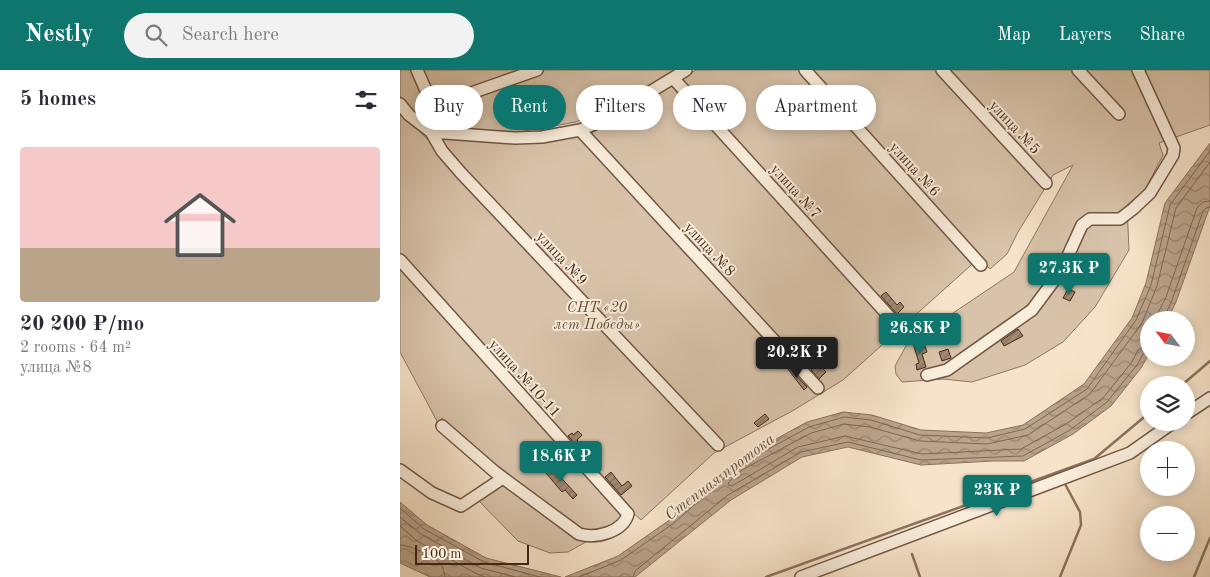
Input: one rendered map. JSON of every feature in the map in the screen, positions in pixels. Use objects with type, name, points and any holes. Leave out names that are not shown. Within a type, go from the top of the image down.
[{"type":"street","points":[[417,70],[431,102],[437,105],[538,70]]},
{"type":"street","points":[[662,85],[686,70]]},
{"type":"street","name":"улица №6","points":[[806,70],[981,265]]},
{"type":"street","name":"улица №5","points":[[942,70],[1046,182]]},
{"type":"street","points":[[1078,70],[1119,114]]},
{"type":"street","points":[[927,376],[947,370],[1032,310],[1061,272],[1082,225],[1090,219],[1120,219],[1134,209],[1150,193],[1173,155],[1174,148],[1138,70]]},
{"type":"street","name":"улица №7","points":[[673,78],[897,325]]},
{"type":"street","name":"улица №9","points":[[400,104],[430,132],[442,151],[461,173],[718,445]]},
{"type":"street","points":[[430,132],[515,138],[549,136],[580,130]]},
{"type":"street","name":"улица №8","points":[[580,130],[818,388]]},
{"type":"street","name":"улица №10-11","points":[[400,260],[628,514],[626,522],[618,529],[587,536],[579,534],[503,478]]},
{"type":"street","points":[[1195,408],[1210,398]]},
{"type":"street","points":[[400,470],[432,492],[461,506],[503,478],[442,426]]},
{"type":"street","points":[[801,577],[1130,453],[1161,431]]},
{"type":"green space","points":[[400,70],[676,70],[652,85],[576,85],[576,122],[566,124],[566,85],[493,85],[493,130],[530,130],[513,133],[482,130],[483,85],[415,85],[415,113],[400,96]]},
{"type":"green space","name":"СНТ «20 лет Победы»","points":[[696,70],[1210,70],[1210,125],[1159,143],[1163,155],[1145,190],[1127,205],[1129,250],[1095,307],[1063,342],[1025,365],[972,382],[943,379],[902,382],[896,374],[895,366],[907,344],[1014,272],[1073,165],[1053,175],[1018,232],[1007,254],[990,269],[979,258],[843,380],[794,410],[714,453],[641,520],[632,512],[625,520],[568,552],[550,553],[518,541],[477,499],[504,474],[442,418],[438,423],[400,352],[400,111],[415,126],[415,130],[418,130],[433,145],[446,136],[557,138],[592,133],[597,130],[663,130],[663,90]]},
{"type":"water","points":[[1210,143],[1210,206],[1176,302],[1172,311],[1140,311],[1140,366],[1142,366],[1111,406],[1073,434],[1024,461],[921,465],[848,447],[802,457],[731,500],[635,577],[565,577],[618,556],[671,519],[736,461],[807,422],[843,412],[872,415],[921,430],[986,433],[1023,425],[1084,384],[1132,318],[1146,283],[1165,203]]},
{"type":"water","points":[[400,502],[427,525],[486,558],[561,577],[430,577],[400,563]]},
{"type":"building","points":[[1068,289],[1075,292],[1070,301],[1063,298]]},
{"type":"building","points":[[886,292],[897,305],[900,302],[904,307],[897,314],[881,296]]},
{"type":"building","points":[[1018,329],[1023,336],[1004,346],[1001,341]]},
{"type":"building","points":[[918,342],[919,345],[924,343],[927,352],[922,354],[926,367],[917,370],[916,364],[919,363],[913,343]]},
{"type":"building","points":[[948,349],[951,358],[942,361],[939,352]]},
{"type":"building","points":[[818,363],[826,372],[819,379],[811,370]]},
{"type":"building","points":[[784,364],[807,387],[804,390]]},
{"type":"building","points":[[765,414],[769,419],[758,427],[754,423]]},
{"type":"building","points":[[578,431],[582,435],[577,440],[579,442],[576,445],[568,436]]},
{"type":"building","points":[[528,453],[534,460],[527,466],[521,460]]},
{"type":"building","points":[[552,468],[577,495],[573,499],[565,490],[562,492],[546,473]]},
{"type":"building","points":[[611,472],[622,486],[628,481],[632,486],[621,495],[605,477]]},
{"type":"waterway","points":[[1192,376],[1210,361]]},
{"type":"waterway","points":[[766,577],[1094,459],[1140,421]]},
{"type":"waterway","points":[[1060,577],[1081,525],[1080,512],[1064,482]]},
{"type":"waterway","points":[[1194,577],[1210,538]]},
{"type":"waterway","points":[[912,554],[920,577]]},
{"type":"water label","name":"Степная протока","points":[[719,476]]}]
